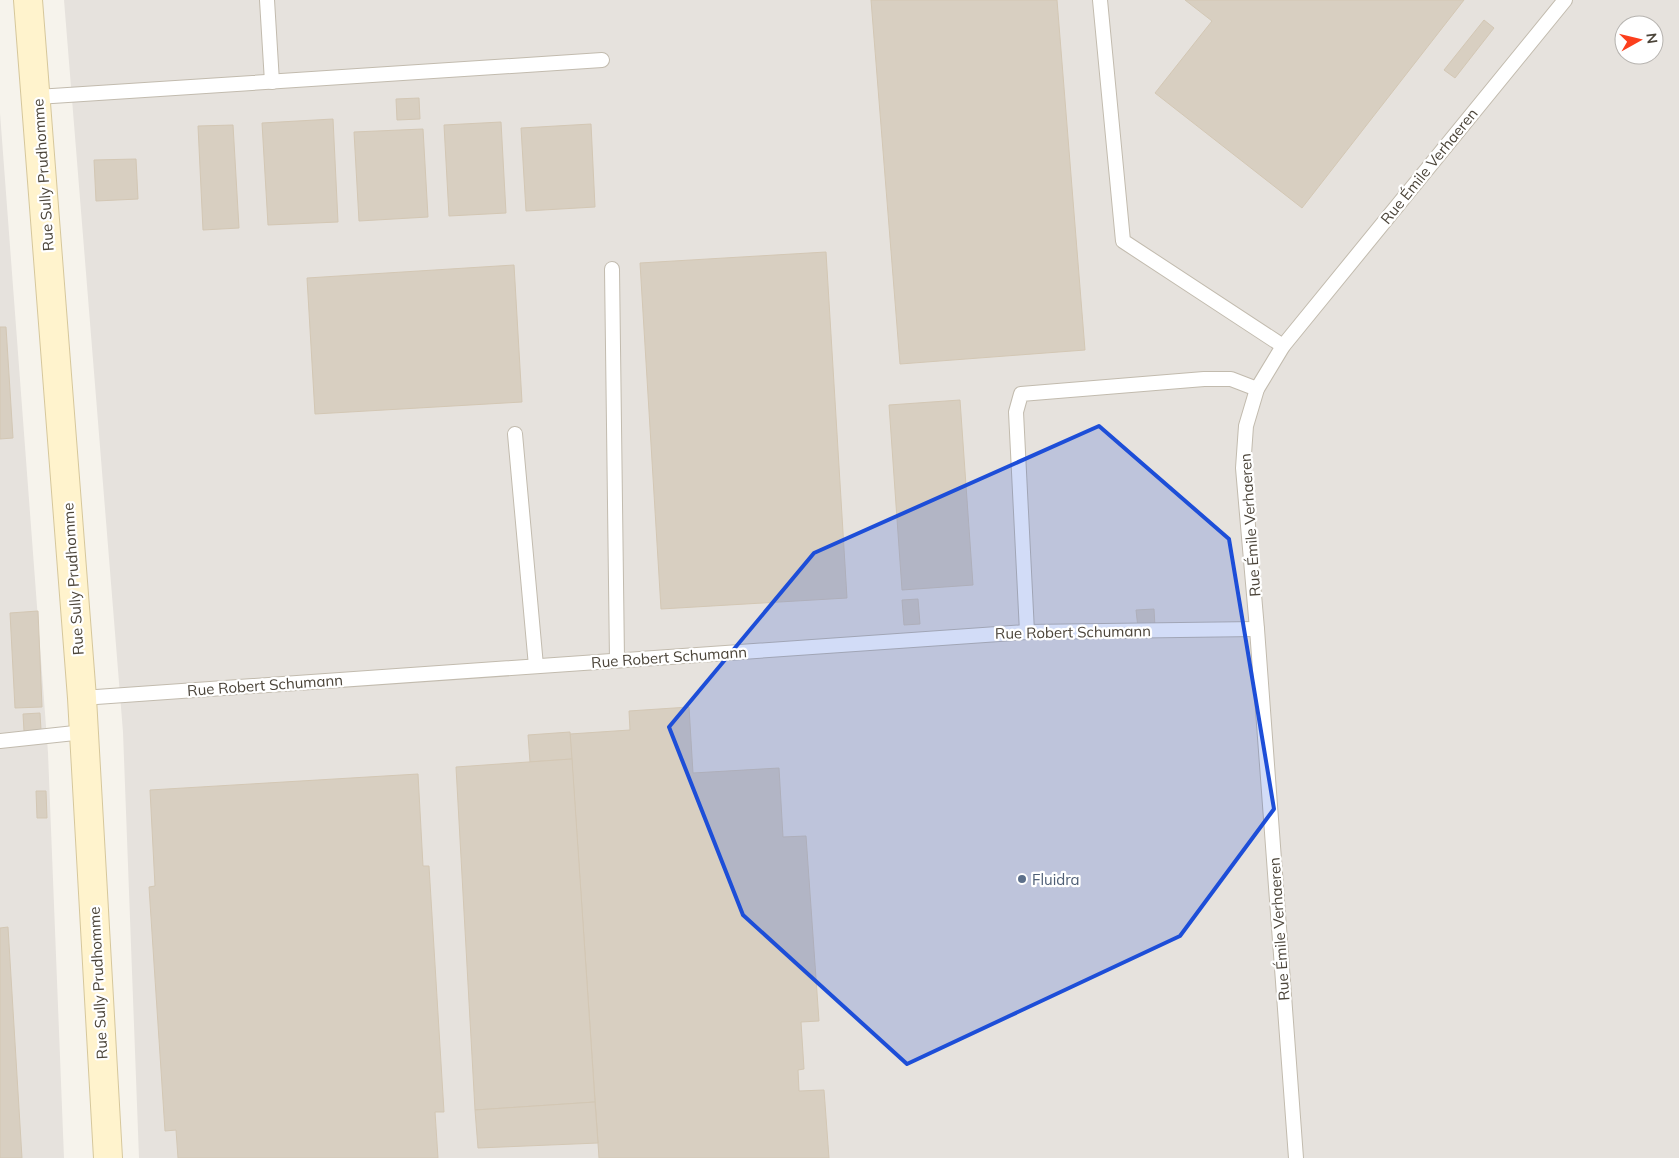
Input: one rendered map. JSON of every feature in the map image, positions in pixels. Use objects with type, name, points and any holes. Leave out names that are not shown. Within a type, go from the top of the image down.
[{"type":"street","name":"Rue Sully Prudhomme","points":[[28,0],[82,698],[108,1158]]},
{"type":"lane","points":[[267,0],[272,82]]},
{"type":"lane","points":[[1100,0],[1123,240],[1283,346]]},
{"type":"lane","name":"Rue Émile Verhaeren","points":[[1296,1158],[1257,630],[1243,468],[1246,426],[1257,389],[1283,346],[1565,0]]},
{"type":"lane","points":[[37,97],[602,60]]},
{"type":"lane","points":[[612,269],[617,660]]},
{"type":"lane","points":[[1027,632],[1016,412],[1021,394],[1204,379],[1231,379],[1257,389]]},
{"type":"lane","points":[[515,434],[536,666]]},
{"type":"lane","name":"Rue Robert Schumann","points":[[82,698],[1027,632],[1257,630]]},
{"type":"lane","points":[[0,741],[84,732]]},
{"type":"highlighted area","points":[[1099,426],[1229,539],[1274,809],[1180,936],[907,1064],[743,915],[669,727],[814,553]]},
{"type":"shaded area","points":[[64,0],[1679,0],[1679,1158],[139,1158],[123,732]]},
{"type":"shaded area","points":[[0,113],[48,753],[64,1158],[0,1158]]},
{"type":"building","points":[[871,0],[1057,0],[1085,350],[900,364]]},
{"type":"building","points":[[1185,0],[1464,0],[1302,208],[1155,93],[1212,21]]},
{"type":"building","points":[[1484,20],[1494,28],[1455,78],[1444,70]]},
{"type":"building","points":[[419,98],[420,119],[397,120],[396,99]]},
{"type":"building","points":[[333,119],[338,222],[268,225],[262,123]]},
{"type":"building","points":[[501,122],[506,213],[449,216],[444,125]]},
{"type":"building","points":[[591,124],[595,207],[526,211],[521,128]]},
{"type":"building","points":[[233,125],[239,228],[203,230],[198,126]]},
{"type":"building","points":[[423,129],[428,217],[359,221],[354,132]]},
{"type":"building","points":[[136,159],[138,199],[96,201],[94,160]]},
{"type":"building","points":[[826,252],[847,598],[661,609],[640,263]]},
{"type":"building","points":[[514,265],[522,402],[315,414],[307,278]]},
{"type":"building","points":[[0,327],[6,327],[13,438],[0,439]]},
{"type":"building","points":[[960,400],[973,585],[902,590],[889,405]]},
{"type":"building","points":[[918,599],[920,624],[904,625],[902,600]]},
{"type":"building","points":[[1154,609],[1155,627],[1138,628],[1136,610]]},
{"type":"building","points":[[38,611],[42,707],[15,708],[10,613]]},
{"type":"building","points":[[689,707],[693,773],[779,768],[783,837],[806,836],[819,1021],[801,1022],[804,1069],[798,1070],[799,1091],[824,1090],[829,1158],[599,1158],[570,734],[630,730],[629,711]]},
{"type":"building","points":[[40,713],[41,730],[24,731],[23,714]]},
{"type":"building","points":[[570,732],[572,759],[530,762],[528,735]]},
{"type":"building","points":[[572,759],[595,1102],[475,1110],[456,767]]},
{"type":"building","points":[[418,774],[423,866],[429,866],[444,1112],[435,1112],[438,1158],[178,1158],[176,1130],[165,1131],[149,887],[155,886],[150,790]]},
{"type":"building","points":[[36,791],[46,791],[47,818],[37,818]]},
{"type":"building","points":[[8,927],[22,1158],[0,1158],[0,928]]},
{"type":"building","points":[[595,1102],[598,1143],[478,1148],[475,1110]]},
{"type":"place","name":"Fluidra","points":[[1022,879]]}]
